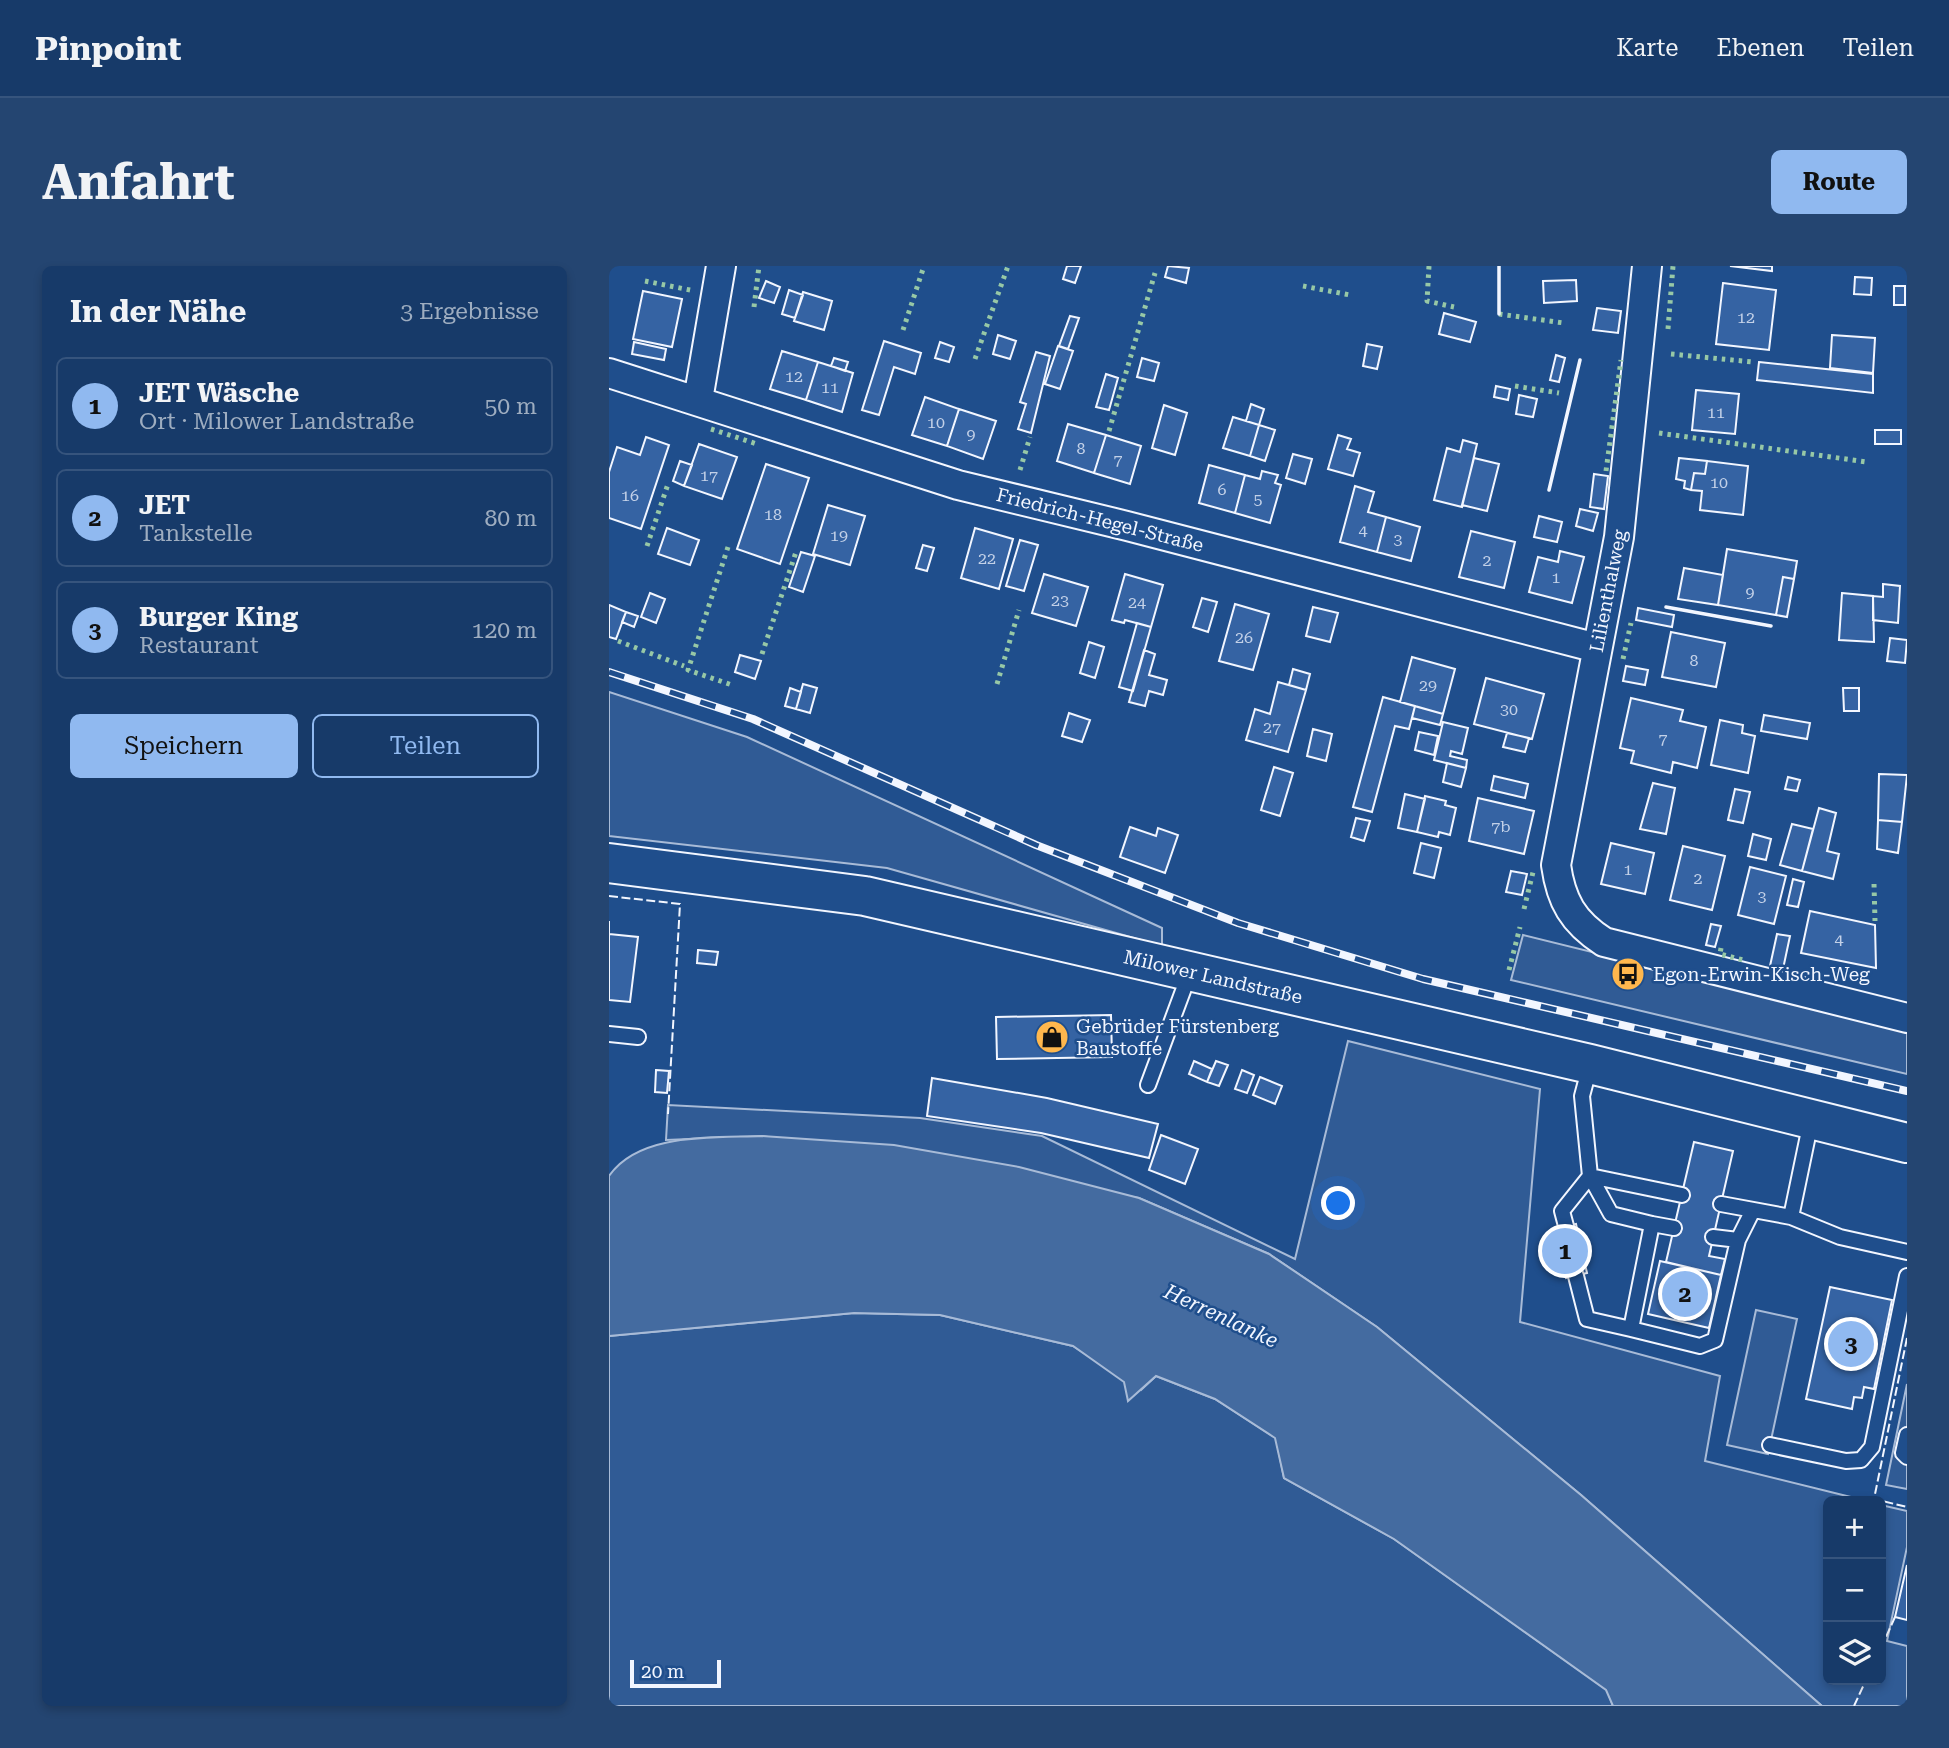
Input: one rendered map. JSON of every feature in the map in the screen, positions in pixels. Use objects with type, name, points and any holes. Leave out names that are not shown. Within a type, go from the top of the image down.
[{"type":"main road","name":"Milower Landstraße","points":[[609,863],[865,896],[1590,1064],[1907,1143]]},
{"type":"street","points":[[698,400],[721,266]]},
{"type":"street","name":"Lilienthalweg","points":[[1647,266],[1619,537],[1556,864],[1559,888],[1568,911],[1585,930],[1604,942],[1907,1018]]},
{"type":"street","name":"Friedrich-Hegel-Straße","points":[[609,373],[958,485],[1597,648]]},
{"type":"lane","points":[[1148,1085],[1190,972]]},
{"type":"lane","points":[[609,1034],[638,1037]]},
{"type":"lane","points":[[1590,1064],[1582,1096],[1590,1176],[1611,1214],[1674,1228]]},
{"type":"lane","points":[[1791,1217],[1811,1119]]},
{"type":"lane","points":[[1590,1176],[1682,1195]]},
{"type":"lane","points":[[1566,1226],[1562,1211],[1590,1176]]},
{"type":"lane","points":[[1721,1204],[1752,1212],[1791,1217],[1840,1237],[1907,1252]]},
{"type":"lane","points":[[1576,1276],[1587,1319],[1700,1346],[1715,1340],[1738,1240],[1752,1212]]},
{"type":"lane","points":[[1631,1329],[1653,1224]]},
{"type":"lane","points":[[1713,1237],[1738,1240]]},
{"type":"lane","points":[[1770,1445],[1846,1461],[1861,1460],[1872,1447],[1907,1276]]},
{"type":"lane","points":[[1907,1435],[1903,1453],[1907,1457]]},
{"type":"shaded area","points":[[609,692],[747,737],[1162,928],[1162,946],[887,868],[609,836]]},
{"type":"shaded area","points":[[1523,935],[1907,1030],[1907,1074],[1511,980]]},
{"type":"shaded area","points":[[1348,1041],[1540,1089],[1520,1322],[1720,1376],[1705,1461],[1847,1496],[1823,1496],[1823,1685],[1886,1685],[1886,1506],[1907,1511],[1907,1547],[1887,1641],[1907,1646],[1907,1706],[1822,1706],[1581,1495],[1377,1327],[1269,1254],[1139,1198],[762,1136],[666,1140],[668,1105],[920,1118],[1042,1136],[1295,1259]]},
{"type":"shaded area","points":[[1756,1310],[1797,1319],[1768,1454],[1727,1445]]},
{"type":"shaded area","points":[[854,1313],[940,1315],[1073,1346],[1141,1390],[1156,1376],[1215,1399],[1276,1438],[1284,1478],[1394,1539],[1607,1690],[1613,1706],[609,1706],[609,1336]]},
{"type":"shaded area","points":[[1907,1384],[1907,1489],[1886,1485]]},
{"type":"water","name":"Herrenlanke","points":[[762,1136],[894,1145],[1019,1167],[1139,1198],[1269,1254],[1377,1327],[1581,1495],[1822,1706],[1613,1706],[1606,1690],[1394,1539],[1284,1478],[1275,1438],[1215,1399],[1156,1376],[1128,1401],[1124,1382],[1073,1346],[940,1315],[854,1313],[609,1336],[609,1176],[622,1162],[639,1151],[658,1145],[701,1138]]},
{"type":"building","points":[[1067,266],[1081,266],[1075,283],[1063,279]]},
{"type":"building","points":[[1168,266],[1189,268],[1186,283],[1165,277]]},
{"type":"building","points":[[1730,266],[1772,266],[1772,271]]},
{"type":"building","points":[[1855,277],[1872,278],[1871,295],[1854,294]]},
{"type":"building","points":[[1576,280],[1577,301],[1544,303],[1543,281]]},
{"type":"building","points":[[766,281],[780,287],[774,303],[759,298]]},
{"type":"building","points":[[1723,283],[1776,290],[1769,350],[1716,344]]},
{"type":"building","points":[[1894,286],[1905,286],[1905,305],[1894,305]]},
{"type":"building","points":[[789,290],[803,295],[795,318],[782,314]]},
{"type":"building","points":[[643,291],[682,299],[672,347],[633,339]]},
{"type":"building","points":[[803,292],[832,301],[824,330],[794,321]]},
{"type":"building","points":[[1597,308],[1621,311],[1618,333],[1593,330]]},
{"type":"building","points":[[1444,313],[1476,322],[1470,342],[1439,334]]},
{"type":"building","points":[[1070,316],[1079,318],[1068,349],[1059,346]]},
{"type":"building","points":[[998,335],[1016,341],[1010,359],[993,354]]},
{"type":"building","points":[[1832,335],[1875,338],[1873,373],[1830,368]]},
{"type":"building","points":[[884,341],[921,353],[915,374],[894,367],[879,415],[862,410]]},
{"type":"building","points":[[634,342],[666,349],[664,360],[632,354]]},
{"type":"building","points":[[940,342],[954,347],[949,362],[935,358]]},
{"type":"building","points":[[1367,344],[1382,347],[1377,369],[1363,366]]},
{"type":"building","points":[[1058,346],[1073,351],[1060,389],[1045,384]]},
{"type":"building","points":[[782,351],[818,362],[806,400],[770,389]]},
{"type":"building","points":[[1036,352],[1050,356],[1031,433],[1018,429],[1026,404],[1020,402]]},
{"type":"building","points":[[1556,355],[1565,358],[1559,382],[1550,380]]},
{"type":"building","points":[[834,358],[848,362],[845,371],[831,366]]},
{"type":"building","points":[[1142,358],[1159,363],[1154,381],[1137,377]]},
{"type":"building","points":[[818,362],[853,373],[842,412],[806,400]]},
{"type":"building","points":[[1759,362],[1873,374],[1873,393],[1757,380]]},
{"type":"building","points":[[1106,374],[1118,378],[1109,410],[1096,407]]},
{"type":"building","points":[[1496,386],[1510,389],[1508,400],[1494,397]]},
{"type":"building","points":[[1696,390],[1739,394],[1735,434],[1692,430]]},
{"type":"building","points":[[1519,395],[1537,399],[1533,417],[1516,414]]},
{"type":"building","points":[[925,397],[959,409],[947,446],[912,435]]},
{"type":"building","points":[[1251,404],[1264,409],[1259,425],[1246,421]]},
{"type":"building","points":[[1164,405],[1187,413],[1175,455],[1152,448]]},
{"type":"building","points":[[959,409],[996,421],[983,459],[947,446]]},
{"type":"building","points":[[1233,417],[1259,425],[1250,456],[1223,448]]},
{"type":"building","points":[[1068,424],[1106,435],[1094,473],[1057,461]]},
{"type":"building","points":[[1259,425],[1275,430],[1265,461],[1250,456]]},
{"type":"building","points":[[1875,430],[1901,430],[1901,444],[1875,444]]},
{"type":"building","points":[[1106,435],[1141,446],[1130,484],[1094,473]]},
{"type":"building","points":[[1338,435],[1351,439],[1347,449],[1360,453],[1353,476],[1328,469]]},
{"type":"building","points":[[646,437],[669,445],[641,529],[609,518],[609,472],[617,447],[640,455]]},
{"type":"building","points":[[1463,440],[1477,444],[1462,507],[1434,500],[1447,448],[1460,452]]},
{"type":"building","points":[[699,444],[737,457],[722,499],[684,486]]},
{"type":"building","points":[[1293,454],[1312,459],[1305,484],[1286,478]]},
{"type":"building","points":[[1474,458],[1499,464],[1487,511],[1462,505]]},
{"type":"building","points":[[1679,458],[1707,461],[1705,474],[1694,473],[1691,490],[1684,488],[1685,481],[1676,479]]},
{"type":"building","points":[[680,461],[692,465],[684,486],[673,481]]},
{"type":"building","points":[[1707,461],[1748,466],[1743,515],[1700,510],[1702,491],[1691,490],[1694,473],[1705,474]]},
{"type":"building","points":[[766,464],[809,478],[780,564],[737,549]]},
{"type":"building","points":[[1209,465],[1245,475],[1235,513],[1199,503]]},
{"type":"building","points":[[1262,471],[1278,475],[1275,483],[1281,485],[1270,523],[1235,513],[1245,475],[1260,479]]},
{"type":"building","points":[[1594,474],[1608,476],[1604,509],[1590,507]]},
{"type":"building","points":[[1355,486],[1374,492],[1368,512],[1386,517],[1377,552],[1340,542]]},
{"type":"building","points":[[828,505],[865,516],[850,565],[813,554]]},
{"type":"building","points":[[1580,509],[1598,513],[1593,531],[1576,526]]},
{"type":"building","points":[[1539,516],[1562,522],[1557,542],[1534,537]]},
{"type":"building","points":[[1386,517],[1420,527],[1411,561],[1377,552]]},
{"type":"building","points":[[667,528],[699,540],[690,565],[658,554]]},
{"type":"building","points":[[975,528],[1013,539],[999,589],[961,578]]},
{"type":"building","points":[[1471,531],[1515,542],[1504,588],[1459,577]]},
{"type":"building","points":[[1020,540],[1038,545],[1024,591],[1006,586]]},
{"type":"building","points":[[923,545],[934,548],[927,571],[916,568]]},
{"type":"building","points":[[1727,549],[1797,561],[1794,579],[1783,577],[1776,615],[1718,605]]},
{"type":"building","points":[[1560,551],[1584,557],[1572,603],[1529,592],[1538,557],[1558,562]]},
{"type":"building","points":[[801,552],[815,556],[803,592],[789,587]]},
{"type":"building","points":[[1684,568],[1723,575],[1718,605],[1678,599]]},
{"type":"building","points":[[1044,574],[1088,587],[1076,626],[1032,613]]},
{"type":"building","points":[[1125,574],[1163,585],[1151,627],[1125,620],[1124,623],[1112,620]]},
{"type":"building","points":[[1783,577],[1794,579],[1787,617],[1776,615]]},
{"type":"building","points":[[1883,584],[1900,586],[1898,623],[1873,620],[1873,596],[1883,597]]},
{"type":"building","points":[[650,593],[665,599],[656,623],[641,617]]},
{"type":"building","points":[[1842,593],[1873,596],[1874,642],[1839,640]]},
{"type":"building","points":[[1202,598],[1217,602],[1208,632],[1193,627]]},
{"type":"building","points":[[1235,604],[1269,614],[1253,670],[1219,661]]},
{"type":"building","points":[[609,605],[626,612],[616,639],[609,637]]},
{"type":"building","points":[[1313,607],[1338,613],[1330,642],[1306,636]]},
{"type":"building","points":[[1638,608],[1674,615],[1672,627],[1636,620]]},
{"type":"building","points":[[626,612],[638,616],[634,627],[622,622]]},
{"type":"building","points":[[1137,623],[1151,627],[1133,691],[1119,687]]},
{"type":"building","points":[[1671,632],[1725,643],[1716,687],[1662,677]]},
{"type":"building","points":[[1890,638],[1907,640],[1905,663],[1887,661]]},
{"type":"building","points":[[1089,642],[1104,647],[1095,678],[1080,673]]},
{"type":"building","points":[[1144,650],[1155,654],[1149,675],[1167,680],[1163,695],[1149,691],[1145,706],[1129,702]]},
{"type":"building","points":[[740,655],[761,661],[755,679],[735,672]]},
{"type":"building","points":[[1412,657],[1455,669],[1443,714],[1400,702]]},
{"type":"building","points":[[1626,666],[1648,670],[1645,685],[1623,681]]},
{"type":"building","points":[[1293,669],[1310,674],[1306,690],[1289,685]]},
{"type":"building","points":[[1486,678],[1544,694],[1532,739],[1474,724]]},
{"type":"building","points":[[1278,682],[1306,690],[1288,752],[1246,740],[1255,709],[1270,714]]},
{"type":"building","points":[[803,684],[817,688],[810,713],[796,709]]},
{"type":"building","points":[[790,688],[801,692],[796,709],[785,706]]},
{"type":"building","points":[[1843,688],[1859,688],[1859,711],[1844,711]]},
{"type":"building","points":[[1383,697],[1415,706],[1409,729],[1395,726],[1372,812],[1353,807]]},
{"type":"building","points":[[1631,698],[1683,710],[1680,721],[1706,727],[1697,768],[1673,762],[1671,773],[1631,763],[1634,751],[1620,748]]},
{"type":"building","points":[[1415,706],[1443,714],[1440,725],[1412,718]]},
{"type":"building","points":[[1069,713],[1090,720],[1082,742],[1062,736]]},
{"type":"building","points":[[1764,715],[1810,723],[1807,739],[1761,731]]},
{"type":"building","points":[[1720,720],[1743,725],[1742,733],[1755,736],[1748,773],[1711,765]]},
{"type":"building","points":[[1443,722],[1468,728],[1462,754],[1451,751],[1450,756],[1467,760],[1466,768],[1434,760]]},
{"type":"building","points":[[1313,729],[1332,734],[1326,761],[1307,756]]},
{"type":"building","points":[[1419,732],[1438,736],[1434,755],[1415,750]]},
{"type":"building","points":[[1507,733],[1529,738],[1525,752],[1503,747]]},
{"type":"building","points":[[1447,763],[1466,768],[1461,787],[1443,782]]},
{"type":"building","points":[[1274,767],[1293,773],[1280,816],[1261,810]]},
{"type":"building","points":[[1879,774],[1907,775],[1902,822],[1878,820]]},
{"type":"building","points":[[1494,776],[1528,784],[1525,798],[1491,790]]},
{"type":"building","points":[[1788,777],[1800,780],[1797,791],[1785,789]]},
{"type":"building","points":[[1653,783],[1675,788],[1666,834],[1640,829]]},
{"type":"building","points":[[1735,789],[1750,792],[1743,823],[1728,820]]},
{"type":"building","points":[[1405,794],[1425,799],[1417,832],[1398,828]]},
{"type":"building","points":[[1425,796],[1446,801],[1445,805],[1456,808],[1450,835],[1439,832],[1438,837],[1417,832]]},
{"type":"building","points":[[1478,798],[1534,811],[1524,854],[1469,841]]},
{"type":"building","points":[[1819,808],[1836,813],[1827,851],[1839,854],[1833,879],[1802,871]]},
{"type":"building","points":[[1356,818],[1370,821],[1364,841],[1351,837]]},
{"type":"building","points":[[1878,820],[1902,822],[1898,853],[1877,849]]},
{"type":"building","points":[[1792,824],[1813,829],[1802,871],[1780,865]]},
{"type":"building","points":[[1130,827],[1156,836],[1158,828],[1178,835],[1165,873],[1120,857]]},
{"type":"building","points":[[1753,834],[1771,839],[1766,860],[1748,856]]},
{"type":"building","points":[[1421,843],[1441,848],[1434,878],[1414,873]]},
{"type":"building","points":[[1611,843],[1654,853],[1645,894],[1601,884]]},
{"type":"building","points":[[1683,846],[1725,856],[1712,910],[1670,900]]},
{"type":"building","points":[[1750,867],[1786,876],[1774,924],[1738,915]]},
{"type":"building","points":[[1511,871],[1527,874],[1522,895],[1506,892]]},
{"type":"building","points":[[1793,879],[1804,882],[1798,907],[1787,905]]},
{"type":"building","points":[[1810,911],[1875,925],[1876,968],[1801,953]]},
{"type":"building","points":[[1711,924],[1721,926],[1715,947],[1706,945]]},
{"type":"building","points":[[609,934],[638,937],[630,1002],[609,1000]]},
{"type":"building","points":[[1777,934],[1790,936],[1783,969],[1770,966]]},
{"type":"building","points":[[698,950],[718,952],[716,965],[697,963]]},
{"type":"building","points":[[1111,1015],[1112,1057],[997,1059],[996,1017]]},
{"type":"building","points":[[1194,1061],[1212,1069],[1207,1082],[1189,1074]]},
{"type":"building","points":[[1216,1061],[1228,1065],[1219,1086],[1207,1082]]},
{"type":"building","points":[[656,1070],[669,1071],[667,1093],[655,1092]]},
{"type":"building","points":[[1242,1070],[1254,1075],[1247,1093],[1235,1089]]},
{"type":"building","points":[[1260,1077],[1282,1086],[1275,1104],[1253,1095]]},
{"type":"building","points":[[932,1078],[1047,1098],[1158,1124],[1149,1158],[1041,1133],[927,1116]]},
{"type":"building","points":[[1161,1135],[1198,1149],[1185,1184],[1149,1170]]},
{"type":"building","points":[[1694,1142],[1733,1151],[1709,1256],[1725,1259],[1721,1275],[1666,1262]]},
{"type":"building","points":[[1576,1224],[1587,1273],[1566,1278],[1562,1263],[1552,1265],[1546,1239],[1556,1236],[1555,1229]]},
{"type":"building","points":[[1660,1261],[1721,1275],[1709,1328],[1648,1314]]},
{"type":"building","points":[[1830,1287],[1892,1300],[1874,1389],[1864,1387],[1862,1398],[1854,1397],[1852,1409],[1806,1399]]},
{"type":"building","points":[[1907,1565],[1907,1620],[1895,1617]]},
{"type":"railway","points":[[609,672],[753,719],[1036,845],[1238,923],[1423,979],[1907,1091]]},
{"type":"hedge","points":[[754,307],[759,266]]},
{"type":"hedge","points":[[903,330],[924,266]]},
{"type":"hedge","points":[[975,359],[1008,266]]},
{"type":"hedge","points":[[1429,266],[1427,301],[1454,307]]},
{"type":"hedge","points":[[1668,329],[1673,266]]},
{"type":"hedge","points":[[1109,431],[1155,273]]},
{"type":"hedge","points":[[645,281],[695,291]]},
{"type":"hedge","points":[[1303,286],[1350,295]]},
{"type":"hedge","points":[[1499,314],[1564,323]]},
{"type":"hedge","points":[[1671,354],[1753,362]]},
{"type":"hedge","points":[[1606,471],[1621,360]]},
{"type":"hedge","points":[[1515,386],[1559,393]]},
{"type":"hedge","points":[[711,429],[757,444]]},
{"type":"hedge","points":[[1659,433],[1867,462]]},
{"type":"hedge","points":[[1020,470],[1030,437]]},
{"type":"hedge","points":[[647,546],[668,484]]},
{"type":"hedge","points":[[728,547],[688,670],[732,685]]},
{"type":"hedge","points":[[762,654],[796,552]]},
{"type":"hedge","points":[[997,684],[1019,610]]},
{"type":"hedge","points":[[1623,659],[1631,623]]},
{"type":"hedge","points":[[618,641],[684,666]]},
{"type":"hedge","points":[[1524,909],[1534,868]]},
{"type":"hedge","points":[[1874,884],[1875,921]]},
{"type":"hedge","points":[[1509,970],[1520,927]]},
{"type":"hedge","points":[[1721,948],[1720,954],[1747,961]]},
{"type":"fence","points":[[609,896],[680,904],[668,1114]]},
{"type":"fence","points":[[1907,1338],[1874,1499],[1907,1507]]},
{"type":"fence","points":[[1886,1637],[1895,1617]]},
{"type":"fence","points":[[1854,1706],[1864,1685]]},
{"type":"wall","points":[[1499,266],[1499,314]]},
{"type":"wall","points":[[1549,490],[1580,360]]},
{"type":"wall","points":[[1666,607],[1771,626]]},
{"type":"place","name":"Egon-Erwin-Kisch-Weg","points":[[1628,974]]},
{"type":"place","name":"Gebrüder Fürstenberg Baustoffe","points":[[1052,1037]]},
{"type":"place","name":"JET Wäsche","points":[[1565,1251]]},
{"type":"place","name":"JET","points":[[1685,1294]]},
{"type":"place","name":"Burger King","points":[[1851,1344]]}]
